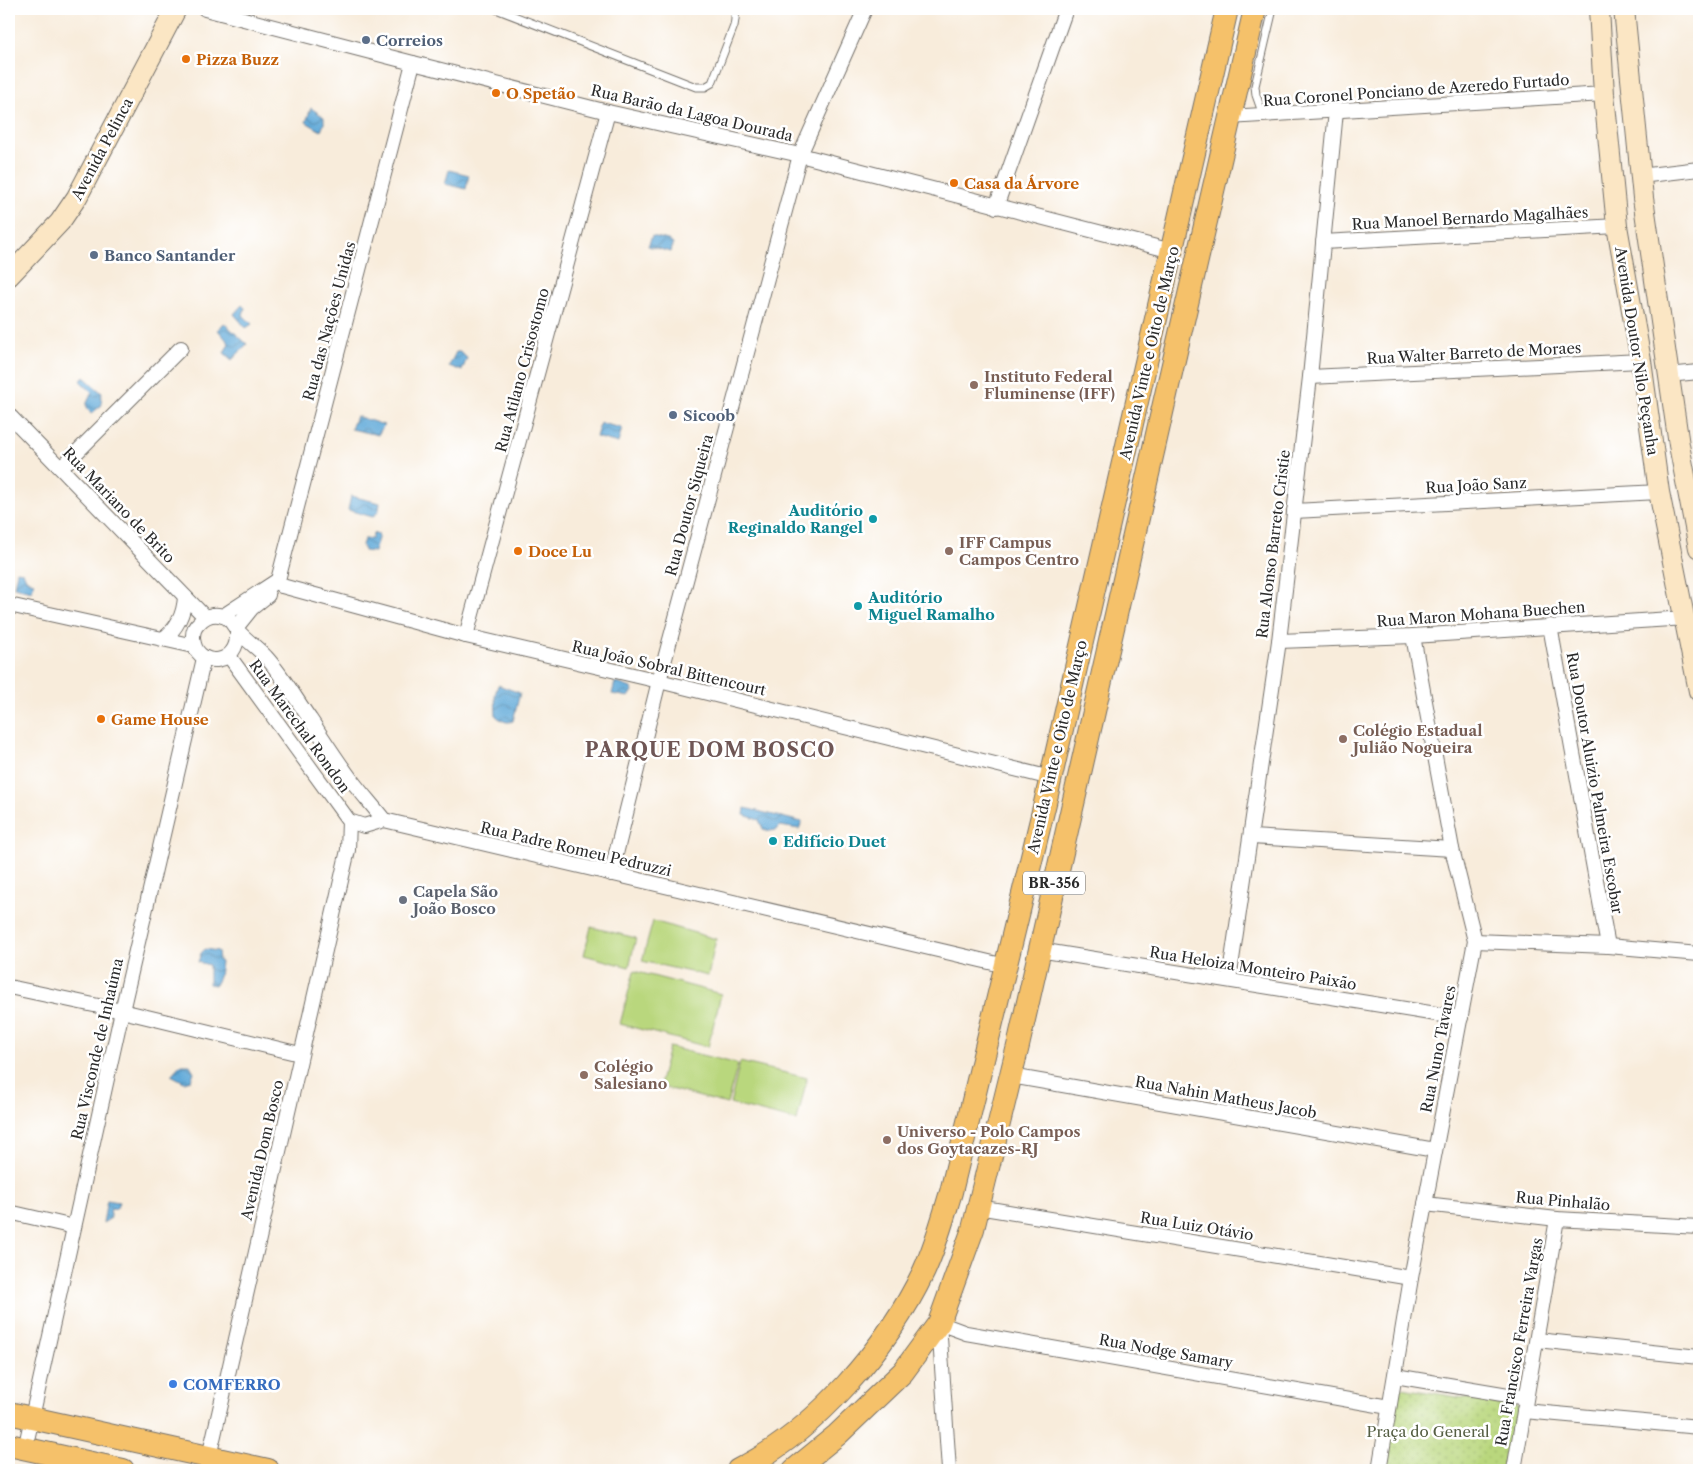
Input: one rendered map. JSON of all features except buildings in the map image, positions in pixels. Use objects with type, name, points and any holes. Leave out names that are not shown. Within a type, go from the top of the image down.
[{"type":"main road","name":"Avenida Pelinca","points":[[9,276],[60,222],[77,197],[176,9]]},
{"type":"main road","name":"Avenida Vinte e Oito de Março","points":[[738,1470],[754,1463],[823,1409],[851,1380],[902,1313],[924,1270],[940,1232],[954,1182],[1045,803],[1227,9]]},
{"type":"main road","name":"Avenida Vinte e Oito de Março","points":[[794,1470],[837,1435],[903,1372],[939,1323],[972,1229],[1011,1076],[1255,9]]},
{"type":"main road","name":"Avenida Doutor Nilo Peçanha","points":[[1599,9],[1604,94],[1618,226],[1641,361],[1659,492],[1686,618],[1699,691]]},
{"type":"main road","name":"Avenida Doutor Nilo Peçanha","points":[[1624,9],[1640,176],[1679,446],[1699,548]]},
{"type":"main road","points":[[1604,94],[1616,98],[1621,106],[1640,176]]},
{"type":"main road","points":[[1168,386],[1168,349],[1184,270],[1182,257],[1172,251]]},
{"type":"main road","points":[[1641,361],[1651,396],[1659,442],[1663,447],[1679,446]]},
{"type":"main road","points":[[1039,950],[1023,946],[1020,936],[1049,814],[1045,803]]},
{"type":"main road","points":[[1003,1107],[998,1087],[1022,980],[1014,969],[1006,966]]},
{"type":"main road","points":[[9,1413],[268,1470]]},
{"type":"main road","points":[[17,1447],[75,1465],[123,1470]]},
{"type":"street","name":"Rua Barão da Lagoa Dourada","points":[[205,9],[608,112],[800,155],[1172,251]]},
{"type":"street","name":"Rua Doutor Siqueira","points":[[611,874],[659,681],[800,155],[865,9]]},
{"type":"street","points":[[996,207],[1066,9]]},
{"type":"street","name":"Rua das Nações Unidas","points":[[280,583],[413,63]]},
{"type":"street","name":"Rua Coronel Ponciano de Azeredo Furtado","points":[[1229,117],[1604,94]]},
{"type":"street","name":"Rua Alonso Barreto Cristie","points":[[1229,980],[1278,641],[1310,377],[1336,111]]},
{"type":"street","name":"Rua Atilano Crisostomo","points":[[466,636],[608,112]]},
{"type":"street","points":[[1640,176],[1699,169]]},
{"type":"street","name":"Rua Manoel Bernardo Magalhães","points":[[1324,242],[1618,226]]},
{"type":"street","points":[[61,468],[181,348]]},
{"type":"street","name":"Rua Walter Barreto de Moraes","points":[[1310,377],[1641,361]]},
{"type":"street","points":[[1668,375],[1699,372]]},
{"type":"street","name":"Rua Mariano de Brito","points":[[9,415],[204,617]]},
{"type":"street","name":"Rua João Sanz","points":[[1294,511],[1659,492]]},
{"type":"street","points":[[232,624],[280,583]]},
{"type":"street","name":"Rua João Sobral Bittencourt","points":[[280,583],[466,636],[659,681],[1050,778]]},
{"type":"street","points":[[163,639],[171,632],[180,618],[185,597]]},
{"type":"street","points":[[9,605],[194,646]]},
{"type":"street","points":[[204,658],[194,646],[193,635],[197,624],[204,617],[214,614],[232,624],[267,658],[353,782],[384,820],[364,826],[349,821]]},
{"type":"street","name":"Rua Maron Mohana Buechen","points":[[1278,641],[1413,636],[1686,618]]},
{"type":"street","points":[[228,656],[235,649],[238,640],[232,624]]},
{"type":"street","name":"Rua Doutor Aluizio Palmeira Escobar","points":[[1550,626],[1608,946]]},
{"type":"street","name":"Rua Nuno Tavares","points":[[1379,1470],[1411,1278],[1475,941],[1452,849],[1413,636]]},
{"type":"street","name":"Rua Marechal Rondon","points":[[204,658],[216,660],[228,656],[349,821]]},
{"type":"street","name":"Rua Visconde de Inhaúma","points":[[17,1447],[32,1418],[122,1011],[204,658]]},
{"type":"street","name":"Rua Padre Romeu Pedruzzi","points":[[384,820],[1006,966]]},
{"type":"street","name":"Avenida Dom Bosco","points":[[209,1457],[348,850],[349,821]]},
{"type":"street","name":"Avenida Dom Bosco","points":[[348,850],[364,826]]},
{"type":"street","points":[[1251,836],[1452,849]]},
{"type":"street","points":[[1475,941],[1608,946],[1699,954]]},
{"type":"street","name":"Rua Heloiza Monteiro Paixão","points":[[1039,950],[1461,1018]]},
{"type":"street","points":[[9,987],[122,1011],[300,1054]]},
{"type":"street","name":"Rua Nahin Matheus Jacob","points":[[1011,1076],[1435,1150]]},
{"type":"street","name":"Rua Pinhalão","points":[[1425,1204],[1557,1219],[1699,1227]]},
{"type":"street","name":"Rua Luiz Otávio","points":[[978,1207],[1411,1278]]},
{"type":"street","points":[[9,1212],[74,1227]]},
{"type":"street","name":"Rua Francisco Ferreira Vargas","points":[[1514,1470],[1557,1219]]},
{"type":"street","points":[[939,1323],[954,1470]]},
{"type":"street","name":"Rua Nodge Samary","points":[[939,1323],[966,1333],[1389,1407]]},
{"type":"street","points":[[1537,1340],[1699,1357]]},
{"type":"street","points":[[1395,1376],[1525,1404],[1699,1427]]},
{"type":"lane","points":[[496,9],[696,87],[705,87],[712,84],[734,26],[736,17],[732,9]]},
{"type":"lane","points":[[1264,116],[1256,95],[1255,86],[1273,9]]},
{"type":"green space","points":[[653,921],[716,939],[708,976],[642,961]]},
{"type":"green space","points":[[591,927],[636,938],[629,967],[584,955]]},
{"type":"green space","points":[[634,971],[721,994],[708,1047],[620,1024]]},
{"type":"green space","points":[[669,1047],[738,1064],[727,1104],[659,1086]]},
{"type":"green space","points":[[740,1062],[807,1078],[797,1121],[730,1104]]},
{"type":"green space","name":"Praça do General","points":[[1396,1387],[1519,1407],[1509,1470],[1383,1470]]},
{"type":"water","points":[[311,108],[324,117],[321,131],[306,122]]},
{"type":"water","points":[[449,170],[469,175],[466,189],[445,184]]},
{"type":"water","points":[[652,236],[668,240],[673,244],[671,252],[648,246]]},
{"type":"water","points":[[242,305],[245,308],[243,315],[252,324],[246,328],[234,314]]},
{"type":"water","points":[[224,323],[247,344],[232,360],[224,353],[229,343],[218,330]]},
{"type":"water","points":[[456,352],[460,352],[467,358],[462,371],[449,366]]},
{"type":"water","points":[[84,377],[102,393],[102,405],[91,414],[86,405],[92,392],[80,381]]},
{"type":"water","points":[[356,416],[384,425],[378,435],[351,429]]},
{"type":"water","points":[[600,423],[622,428],[618,443],[596,437]]},
{"type":"water","points":[[351,496],[380,503],[379,510],[373,517],[348,510]]},
{"type":"water","points":[[373,533],[379,535],[374,552],[364,551],[362,545],[364,539],[372,539]]},
{"type":"water","points":[[17,571],[23,572],[26,579],[34,583],[32,591],[14,587]]},
{"type":"water","points":[[615,682],[631,688],[633,691],[629,697],[612,694]]},
{"type":"water","points":[[498,685],[520,693],[513,721],[506,722],[496,716],[495,695]]},
{"type":"water","points":[[745,808],[802,822],[799,829],[780,826],[777,830],[770,831],[763,829],[759,820],[744,815]]},
{"type":"water","points":[[205,949],[218,951],[219,961],[221,962],[219,977],[215,985],[209,984],[209,965],[198,962],[201,953]]},
{"type":"water","points":[[180,1065],[190,1065],[194,1072],[191,1080],[184,1082],[171,1075]]},
{"type":"water","points":[[107,1200],[119,1202],[117,1208],[110,1210],[111,1218],[103,1223]]},
{"type":"place","name":"Correios","points":[[366,40]]},
{"type":"place","name":"Pizza Buzz","points":[[186,59]]},
{"type":"place","name":"O Spetão","points":[[496,93]]},
{"type":"place","name":"Casa da Árvore","points":[[954,183]]},
{"type":"place","name":"Banco Santander","points":[[94,255]]},
{"type":"place","name":"Instituto Federal Fluminense (IFF)","points":[[974,385]]},
{"type":"place","name":"Sicoob","points":[[673,415]]},
{"type":"place","name":"Auditório Reginaldo Rangel","points":[[873,519]]},
{"type":"place","name":"Doce Lu","points":[[518,551]]},
{"type":"place","name":"IFF Campus Campos Centro","points":[[949,551]]},
{"type":"place","name":"Auditório Miguel Ramalho","points":[[858,606]]},
{"type":"place","name":"Game House","points":[[101,719]]},
{"type":"place","name":"Colégio Estadual Julião Nogueira","points":[[1343,739]]},
{"type":"place","name":"Edifício Duet","points":[[773,841]]},
{"type":"place","name":"Capela São João Bosco","points":[[403,900]]},
{"type":"place","name":"Colégio Salesiano","points":[[584,1075]]},
{"type":"place","name":"Universo - Polo Campos dos Goytacazes-RJ","points":[[887,1140]]},
{"type":"place","name":"COMFERRO","points":[[173,1384]]},
{"type":"district","name":"PARQUE DOM BOSCO","points":[[710,750]]}]
